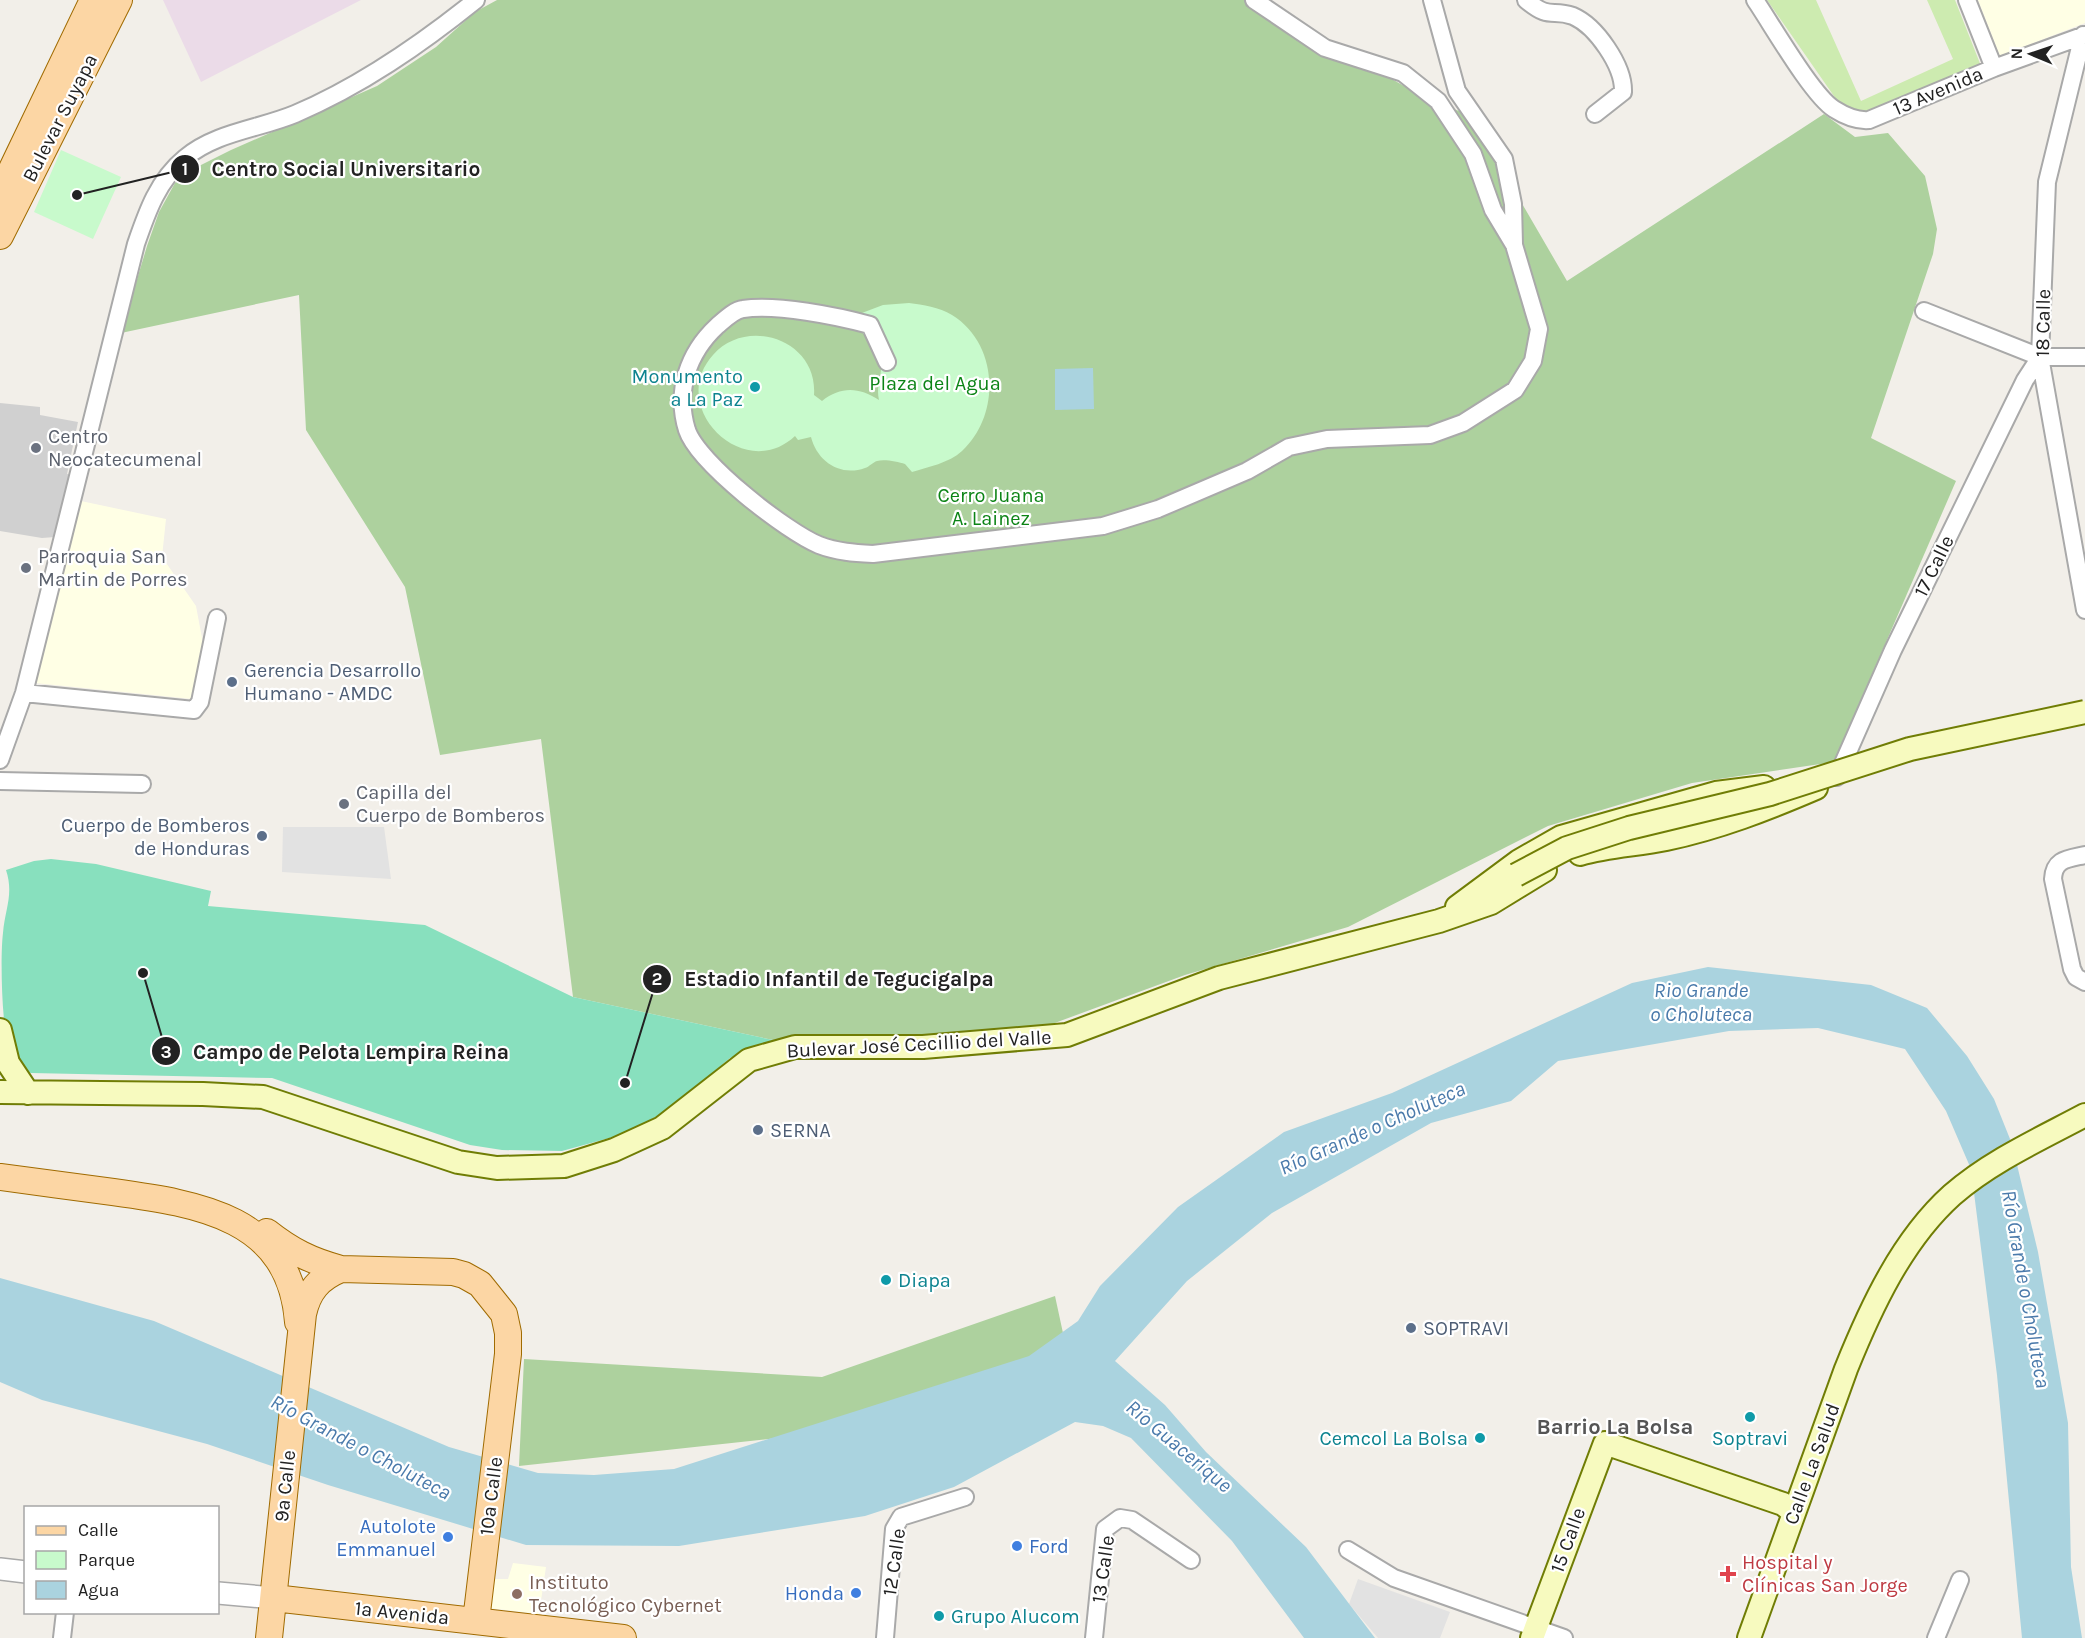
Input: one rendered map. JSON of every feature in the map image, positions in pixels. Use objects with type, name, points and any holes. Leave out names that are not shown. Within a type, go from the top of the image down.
[{"type":"main road","name":"Bulevar Suyapa","points":[[0,194],[93,0]]},
{"type":"main road","name":"Bulevar Suyapa","points":[[0,236],[119,0]]},
{"type":"main road","points":[[1482,888],[1516,875],[1567,848],[1629,828],[1770,794],[1910,749],[2085,712]]},
{"type":"main road","name":"Bulevar José Cecillio del Valle","points":[[0,1092],[203,1094],[263,1097],[458,1162],[498,1168],[564,1166],[614,1150],[662,1128],[749,1060],[795,1047],[923,1047],[1067,1035],[1219,978],[1439,921],[1491,903],[1565,858],[1605,847],[1666,839],[1750,816],[1835,780],[1943,747],[2085,717]]},
{"type":"main road","name":"Bulevar José Cecillio del Valle","points":[[1439,921],[1519,861],[1561,837],[1716,793],[1835,780]]},
{"type":"main road","points":[[0,1030],[8,1063],[28,1093]]},
{"type":"main road","name":"Calle La Salud","points":[[1749,1638],[1792,1506],[1864,1325],[1907,1249],[1932,1216],[1952,1195],[2025,1147],[2085,1115]]},
{"type":"main road","name":"10a Calle","points":[[0,1167],[201,1197],[228,1206],[295,1253],[310,1260],[341,1269],[453,1272],[480,1284],[504,1314],[508,1333],[508,1354],[475,1630]]},
{"type":"main road","points":[[0,1177],[175,1200],[223,1215],[261,1239],[277,1257],[288,1277],[297,1303],[299,1342]]},
{"type":"main road","points":[[299,1342],[306,1299],[315,1285],[326,1275],[341,1269]]},
{"type":"main road","name":"9a Calle","points":[[269,1638],[299,1342]]},
{"type":"main road","name":"15 Calle","points":[[1534,1633],[1605,1443],[1792,1506]]},
{"type":"main road","name":"1a Avenida","points":[[274,1598],[475,1630],[622,1638]]},
{"type":"street","points":[[0,760],[24,693],[136,244],[148,208],[164,180],[186,157],[219,138],[294,114],[368,79],[440,29],[476,0]]},
{"type":"street","points":[[1254,0],[1325,48],[1403,73],[1438,101],[1473,154],[1493,210],[1515,245]]},
{"type":"street","points":[[887,362],[870,326],[825,315],[741,309],[724,320],[704,338],[691,359],[685,378],[682,402],[687,430],[698,449],[723,476],[770,514],[818,544],[844,552],[873,554],[1103,526],[1158,508],[1247,471],[1289,447],[1327,439],[1430,435],[1463,423],[1515,390],[1533,361],[1539,329],[1515,245],[1513,204],[1504,159],[1457,91],[1432,0]]},
{"type":"street","points":[[1526,0],[1542,13],[1574,17],[1595,31],[1613,57],[1623,92],[1595,114]]},
{"type":"street","name":"13 Avenida","points":[[1755,0],[1809,81],[1833,109],[1859,121],[1869,120],[1994,68],[2084,35]]},
{"type":"street","points":[[1967,0],[1994,68]]},
{"type":"street","name":"18 Calle","points":[[2084,35],[2047,182],[2040,357],[2085,610]]},
{"type":"street","points":[[1924,310],[2040,357],[2085,357]]},
{"type":"street","name":"17 Calle","points":[[1835,780],[1893,650],[2020,390],[2040,357]]},
{"type":"street","points":[[24,693],[194,710],[200,702],[217,618]]},
{"type":"street","points":[[0,781],[142,784]]},
{"type":"street","points":[[2085,855],[2061,861],[2054,868],[2053,879],[2072,969],[2076,977],[2085,982]]},
{"type":"street","name":"12 Calle","points":[[885,1638],[894,1529],[897,1523],[901,1517],[965,1497]]},
{"type":"street","name":"13 Calle","points":[[1094,1638],[1105,1529],[1120,1518],[1132,1520],[1191,1560]]},
{"type":"street","points":[[1348,1550],[1394,1578],[1534,1633],[1564,1638]]},
{"type":"street","points":[[0,1569],[24,1572]]},
{"type":"street","points":[[1936,1638],[1960,1580]]},
{"type":"street","name":"1a Avenida","points":[[219,1593],[274,1598]]},
{"type":"street","points":[[62,1638],[64,1614]]},
{"type":"shaded area","points":[[163,0],[361,0],[201,82]]},
{"type":"shaded area","points":[[1978,0],[2085,0],[2085,23],[2000,56]]},
{"type":"shaded area","name":"Centro Neocatecumenal","points":[[0,403],[40,407],[40,415],[78,422],[67,474],[72,475],[55,537],[42,538],[0,531]]},
{"type":"shaded area","points":[[81,501],[166,519],[162,557],[196,606],[205,654],[202,677],[192,699],[35,683]]},
{"type":"shaded area","points":[[283,827],[384,827],[391,879],[282,872]]},
{"type":"shaded area","name":"Instituto Tecnológico Cybernet","points":[[513,1563],[546,1567],[539,1614],[489,1608],[494,1579],[508,1579]]},
{"type":"shaded area","points":[[1358,1579],[1450,1612],[1440,1638],[1378,1638],[1349,1604]]},
{"type":"green space","name":"Cerro Juana A. Lainez","points":[[497,0],[1252,0],[1420,95],[1471,116],[1567,281],[1824,114],[1855,137],[1888,133],[1925,176],[1937,229],[1933,254],[1871,438],[1956,481],[1834,762],[1692,783],[1548,826],[1348,927],[1185,975],[1052,1024],[942,1035],[773,1040],[573,997],[541,739],[440,755],[405,587],[306,430],[299,295],[121,333],[159,212],[175,183],[197,167],[231,150],[377,86],[436,47],[475,12]]},
{"type":"green space","points":[[1767,0],[1816,0],[1861,101],[1953,59],[1927,0],[1955,0],[1981,66],[1868,112],[1854,110],[1836,99]]},
{"type":"green space","points":[[61,150],[121,177],[93,239],[34,212]]},
{"type":"green space","name":"Plaza del Agua","points":[[909,303],[936,308],[952,315],[968,328],[979,343],[986,361],[989,380],[984,419],[975,436],[962,451],[951,459],[912,472],[905,464],[884,460],[865,468],[847,470],[824,460],[814,446],[811,437],[798,440],[795,436],[775,448],[754,451],[734,445],[717,433],[705,416],[699,396],[701,375],[713,355],[727,343],[744,337],[761,336],[778,340],[793,348],[805,360],[812,376],[814,395],[822,401],[836,393],[850,390],[879,400],[881,367],[877,350],[868,337],[838,322],[883,305]]},
{"type":"green space","points":[[51,859],[96,864],[211,891],[208,906],[425,925],[573,997],[773,1040],[730,1058],[670,1109],[624,1134],[562,1151],[502,1150],[470,1145],[272,1078],[31,1073],[15,1065],[10,1056],[4,1022],[2,945],[9,887],[6,870],[34,861]]},
{"type":"green space","points":[[1055,1296],[1066,1347],[825,1433],[519,1466],[524,1359],[822,1377]]},
{"type":"water","points":[[1093,368],[1094,409],[1055,410],[1055,369]]},
{"type":"water","points":[[1708,967],[1871,985],[1927,1008],[1967,1056],[1994,1099],[2012,1144],[2038,1252],[2068,1423],[2071,1567],[2082,1638],[2022,1638],[1997,1375],[1971,1169],[1946,1111],[1905,1049],[1818,1028],[1729,1031],[1558,1061],[1511,1101],[1431,1123],[1272,1213],[1187,1281],[1115,1361],[1165,1405],[1206,1452],[1306,1547],[1375,1638],[1304,1638],[1232,1541],[1131,1438],[1103,1426],[1075,1422],[954,1487],[865,1516],[679,1546],[526,1545],[328,1485],[207,1444],[42,1400],[0,1382],[0,1278],[154,1321],[449,1447],[538,1473],[594,1475],[674,1469],[1029,1356],[1078,1321],[1100,1286],[1178,1207],[1284,1132],[1392,1093],[1632,983]]},
{"type":"place","name":"Centro Social Universitario","points":[[77,195]]},
{"type":"place","name":"Monumento a La Paz","points":[[755,387]]},
{"type":"place","name":"Centro Neocatecumenal","points":[[36,448]]},
{"type":"place","name":"Parroquia San Martin de Porres","points":[[26,568]]},
{"type":"place","name":"Gerencia Desarrollo Humano - AMDC","points":[[232,682]]},
{"type":"place","name":"Capilla del Cuerpo de Bomberos","points":[[344,804]]},
{"type":"place","name":"Cuerpo de Bomberos de Honduras","points":[[262,836]]},
{"type":"place","name":"Campo de Pelota Lempira Reina","points":[[143,973]]},
{"type":"place","name":"Estadio Infantil de Tegucigalpa","points":[[625,1083]]},
{"type":"place","name":"SERNA","points":[[758,1130]]},
{"type":"place","name":"Diapa","points":[[886,1280]]},
{"type":"place","name":"SOPTRAVI","points":[[1411,1328]]},
{"type":"place","name":"Soptravi","points":[[1750,1417]]},
{"type":"place","name":"Cemcol La Bolsa","points":[[1480,1438]]},
{"type":"place","name":"Autolote Emmanuel","points":[[448,1537]]},
{"type":"place","name":"Ford","points":[[1017,1546]]},
{"type":"place","name":"Hospital y Clínicas San Jorge","points":[[1728,1574]]},
{"type":"place","name":"Honda","points":[[856,1593]]},
{"type":"place","name":"Instituto Tecnológico Cybernet","points":[[517,1594]]},
{"type":"place","name":"Grupo Alucom","points":[[939,1616]]},
{"type":"district","name":"Barrio La Bolsa","points":[[1615,1427]]},
{"type":"water label","name":"Rio Grande o Choluteca","points":[[1701,1002]]},
{"type":"water label","name":"Río Grande o Choluteca","points":[[1372,1128]]},
{"type":"water label","name":"Río Grande o Choluteca","points":[[2026,1289]]},
{"type":"water label","name":"Río Guacerique","points":[[1179,1446]]},
{"type":"water label","name":"Río Grande o Choluteca","points":[[361,1447]]}]
